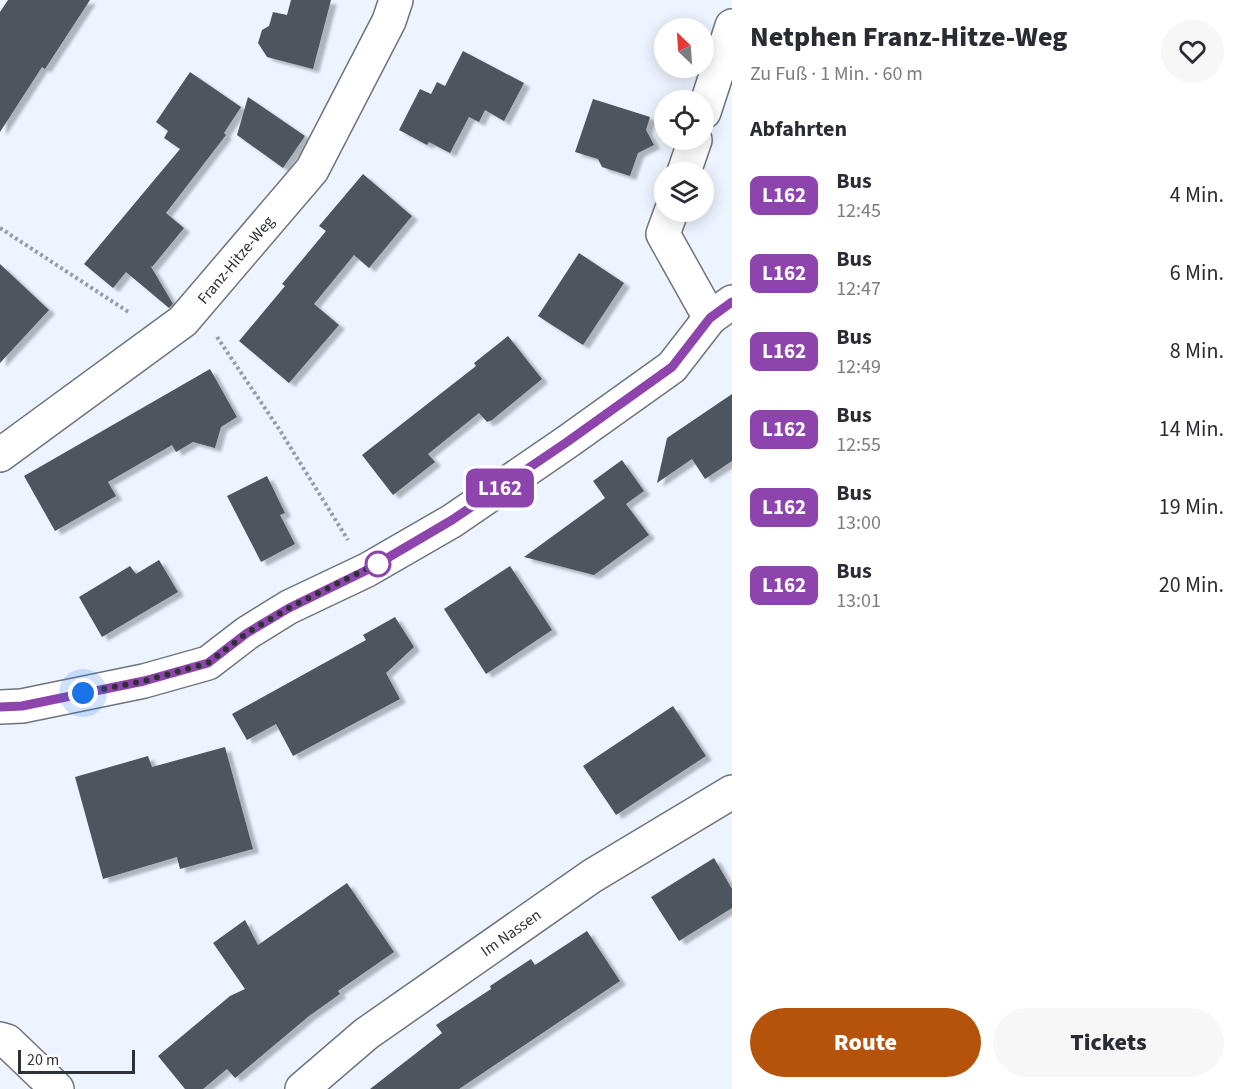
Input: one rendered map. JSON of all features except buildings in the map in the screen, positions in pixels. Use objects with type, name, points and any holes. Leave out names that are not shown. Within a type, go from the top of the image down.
[{"type":"street","name":"Franz-Hitze-Weg","points":[[0,455],[183,321],[312,170],[389,21],[396,0]]},
{"type":"street","points":[[711,90],[732,26]]},
{"type":"street","points":[[0,707],[22,706],[133,683],[208,663],[247,633],[289,608],[367,570],[452,520],[672,367],[721,310],[663,234],[667,222]]},
{"type":"street","name":"Im Nassen","points":[[302,1089],[366,1034],[592,876],[732,792]]},
{"type":"street","points":[[0,1039],[7,1041],[57,1089]]},
{"type":"path","points":[[0,228],[133,314],[183,321],[216,336],[279,429],[367,570]]},
{"type":"bus line","name":"L162","points":[[0,707],[22,706],[144,681],[208,663],[247,633],[289,608],[367,570],[452,520],[567,442],[672,367],[710,318],[732,302]]},
{"type":"route","points":[[83,693],[144,681],[208,663],[247,633],[289,608],[384,560],[378,564]]}]
